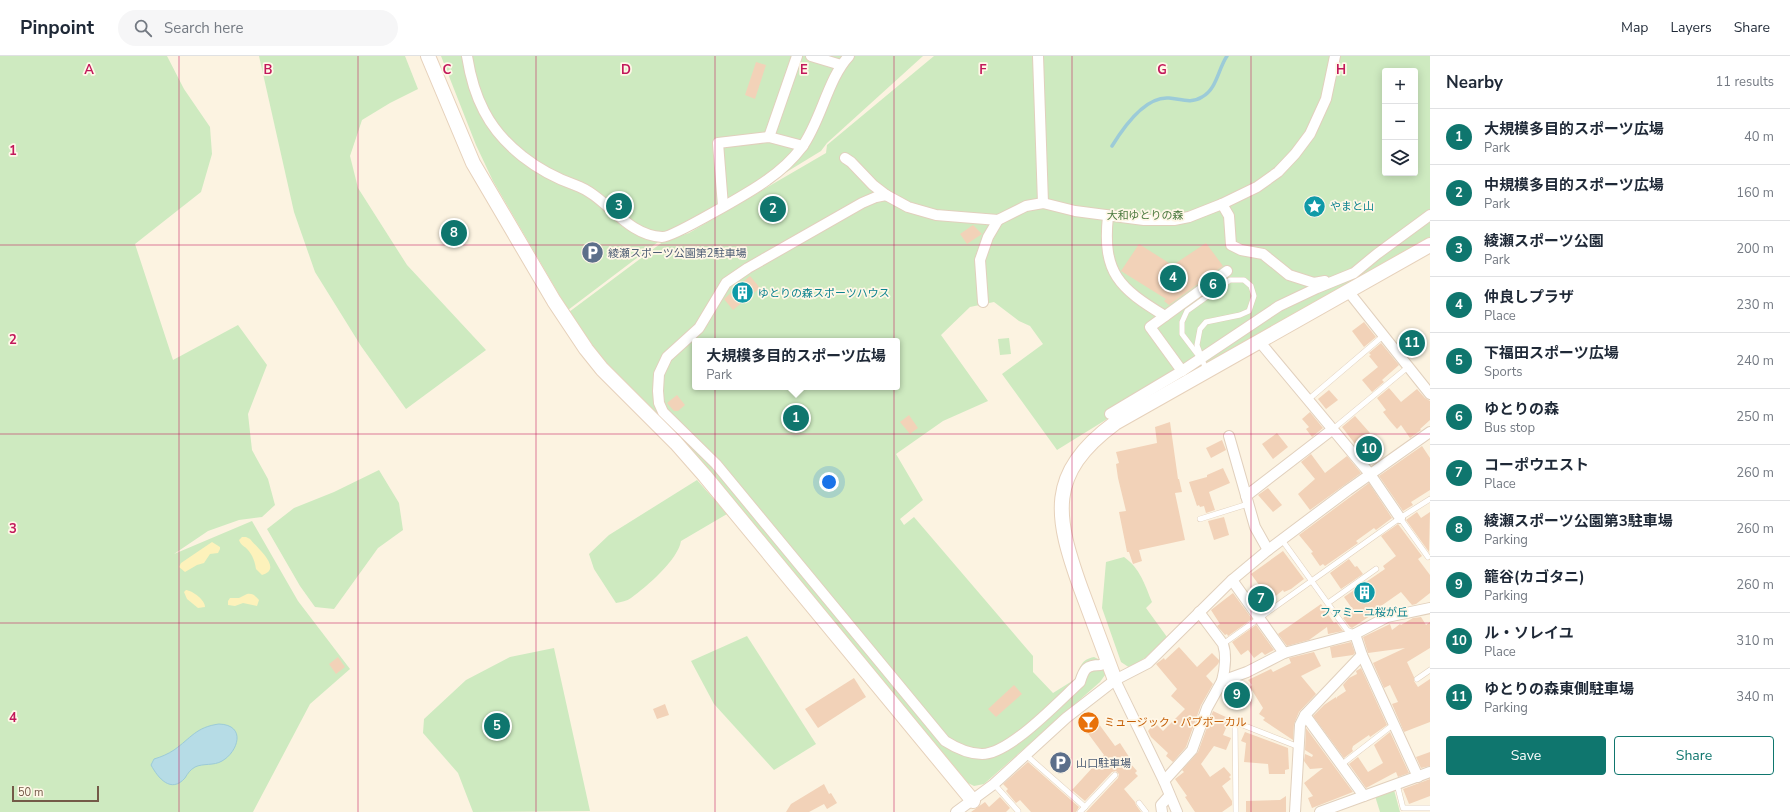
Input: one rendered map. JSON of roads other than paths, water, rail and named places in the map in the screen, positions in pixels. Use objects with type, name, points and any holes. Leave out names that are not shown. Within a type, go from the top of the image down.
[{"type":"street","points":[[428,56],[473,162],[554,301],[586,349],[602,369],[676,443],[705,476],[973,801]]},
{"type":"street","points":[[467,56],[471,80],[484,110],[500,136],[530,162],[562,180],[583,188],[622,219],[640,231],[663,237],[683,229],[767,180],[786,164],[803,146],[826,100],[841,65],[849,56]]},
{"type":"street","points":[[769,137],[797,56]]},
{"type":"street","points":[[810,56],[841,65]]},
{"type":"street","points":[[1038,56],[1043,203]]},
{"type":"street","points":[[845,158],[851,162],[873,185],[886,195],[908,206],[936,215],[998,220],[1026,206],[1043,203],[1075,211],[1144,220],[1174,220],[1189,217],[1222,204],[1257,186],[1278,172],[1295,154],[1310,134],[1326,99],[1335,56]]},
{"type":"street","points":[[723,206],[718,143],[769,137],[803,146]]},
{"type":"street","points":[[886,195],[876,197],[862,204],[748,268],[726,284],[700,328],[667,357],[659,374],[659,403],[663,412],[716,464],[945,741],[958,748],[983,754],[998,751],[1012,743],[1080,682],[1083,671],[1091,665],[1101,665],[1108,660]]},
{"type":"street","points":[[1222,204],[1229,216],[1231,245],[1241,250],[1264,254],[1289,275],[1314,283],[1335,280]]},
{"type":"street","points":[[1177,812],[1164,781],[1115,680],[1067,548],[1061,512],[1062,496],[1067,478],[1080,455],[1097,436],[1204,365],[1279,306],[1335,280],[1354,273],[1430,215]]},
{"type":"street","points":[[1108,216],[1106,240],[1108,259],[1115,276],[1141,301],[1165,316]]},
{"type":"street","points":[[983,302],[980,260],[988,237],[998,220]]},
{"type":"street","points":[[1110,414],[1182,371],[1204,365],[1259,341],[1430,245]]},
{"type":"street","points":[[1182,371],[1150,327],[1227,271]]},
{"type":"street","points":[[1348,291],[1430,394]]},
{"type":"street","points":[[1259,341],[1309,399],[1370,474],[1400,518]]},
{"type":"street","points":[[1247,500],[1333,429]]},
{"type":"street","points":[[958,812],[994,784],[1066,718],[1115,680],[1148,663],[1232,580],[1268,550],[1370,474],[1430,432]]},
{"type":"street","points":[[1230,436],[1255,527],[1268,550]]},
{"type":"street","points":[[1232,580],[1284,653]]},
{"type":"street","points":[[1222,681],[1247,672],[1284,653],[1355,634],[1387,617],[1430,608]]},
{"type":"street","points":[[1164,781],[1192,750],[1207,708],[1222,681],[1225,666],[1225,650],[1223,644],[1199,612]]},
{"type":"street","points":[[1355,634],[1362,655],[1418,777]]},
{"type":"street","points":[[1294,812],[1300,725],[1305,715],[1362,655]]},
{"type":"street","points":[[1305,715],[1364,796]]},
{"type":"street","points":[[1320,812],[1430,772]]},
{"type":"street","points":[[1162,812],[1161,804],[1169,796]]},
{"type":"lane","points":[[1230,280],[1244,280],[1251,286],[1254,296],[1249,311],[1240,315],[1206,322],[1200,329],[1197,345],[1204,365],[1182,334],[1182,322],[1187,311],[1230,280]]},
{"type":"lane","points":[[1309,399],[1383,336]]},
{"type":"lane","points":[[1333,429],[1408,366]]},
{"type":"lane","points":[[1223,644],[1400,518],[1430,499]]},
{"type":"lane","points":[[1200,519],[1247,500]]},
{"type":"lane","points":[[1400,518],[1428,557]]},
{"type":"lane","points":[[1282,540],[1347,630],[1355,634]]},
{"type":"lane","points":[[1328,603],[1376,569]]},
{"type":"lane","points":[[1417,679],[1430,670]]},
{"type":"lane","points":[[1236,812],[1235,722],[1299,747]]},
{"type":"lane","points":[[1341,765],[1394,724]]},
{"type":"lane","points":[[1025,754],[1084,807]]},
{"type":"lane","points":[[1080,812],[1115,775]]},
{"type":"lane","points":[[994,784],[1018,811]]},
{"type":"lane","points":[[1397,784],[1403,808],[1430,808]]},
{"type":"lane","points":[[1139,803],[1146,812]]},
{"type":"water","points":[[219,724],[234,729],[236,734],[237,740],[235,746],[228,757],[219,763],[195,767],[190,770],[180,783],[175,785],[165,782],[157,775],[151,765],[154,759],[174,750],[199,730],[211,725]]},
{"type":"waterway","points":[[1112,146],[1136,114],[1152,102],[1169,98],[1194,100],[1202,97],[1211,89],[1227,56]]},
{"type":"place","name":"綾瀬スポーツ公園","points":[[619,206]]},
{"type":"place","name":"やまと山","points":[[1314,206]]},
{"type":"place","name":"中規模多目的スポーツ広場","points":[[773,209]]},
{"type":"place","name":"綾瀬スポーツ公園第3駐車場","points":[[454,233]]},
{"type":"place","name":"綾瀬スポーツ公園第2駐車場","points":[[592,253]]},
{"type":"place","name":"仲良しプラザ","points":[[1173,278]]},
{"type":"place","name":"ゆとりの森","points":[[1213,285]]},
{"type":"place","name":"ゆとりの森スポーツハウス","points":[[742,293]]},
{"type":"place","name":"ゆとりの森東側駐車場","points":[[1412,343]]},
{"type":"place","name":"大規模多目的スポーツ広場","points":[[796,418]]},
{"type":"place","name":"ル・ソレイユ","points":[[1369,449]]},
{"type":"place","name":"ファミーユ桜が丘","points":[[1364,592]]},
{"type":"place","name":"コーポウエスト","points":[[1261,599]]},
{"type":"place","name":"籠谷(カゴタニ)","points":[[1237,695]]},
{"type":"place","name":"ミュージック・パブボーカル","points":[[1089,722]]},
{"type":"place","name":"下福田スポーツ広場","points":[[497,726]]},
{"type":"place","name":"山口駐車場","points":[[1061,763]]},
{"type":"park label","name":"大和ゆとりの森","points":[[1145,215]]}]
